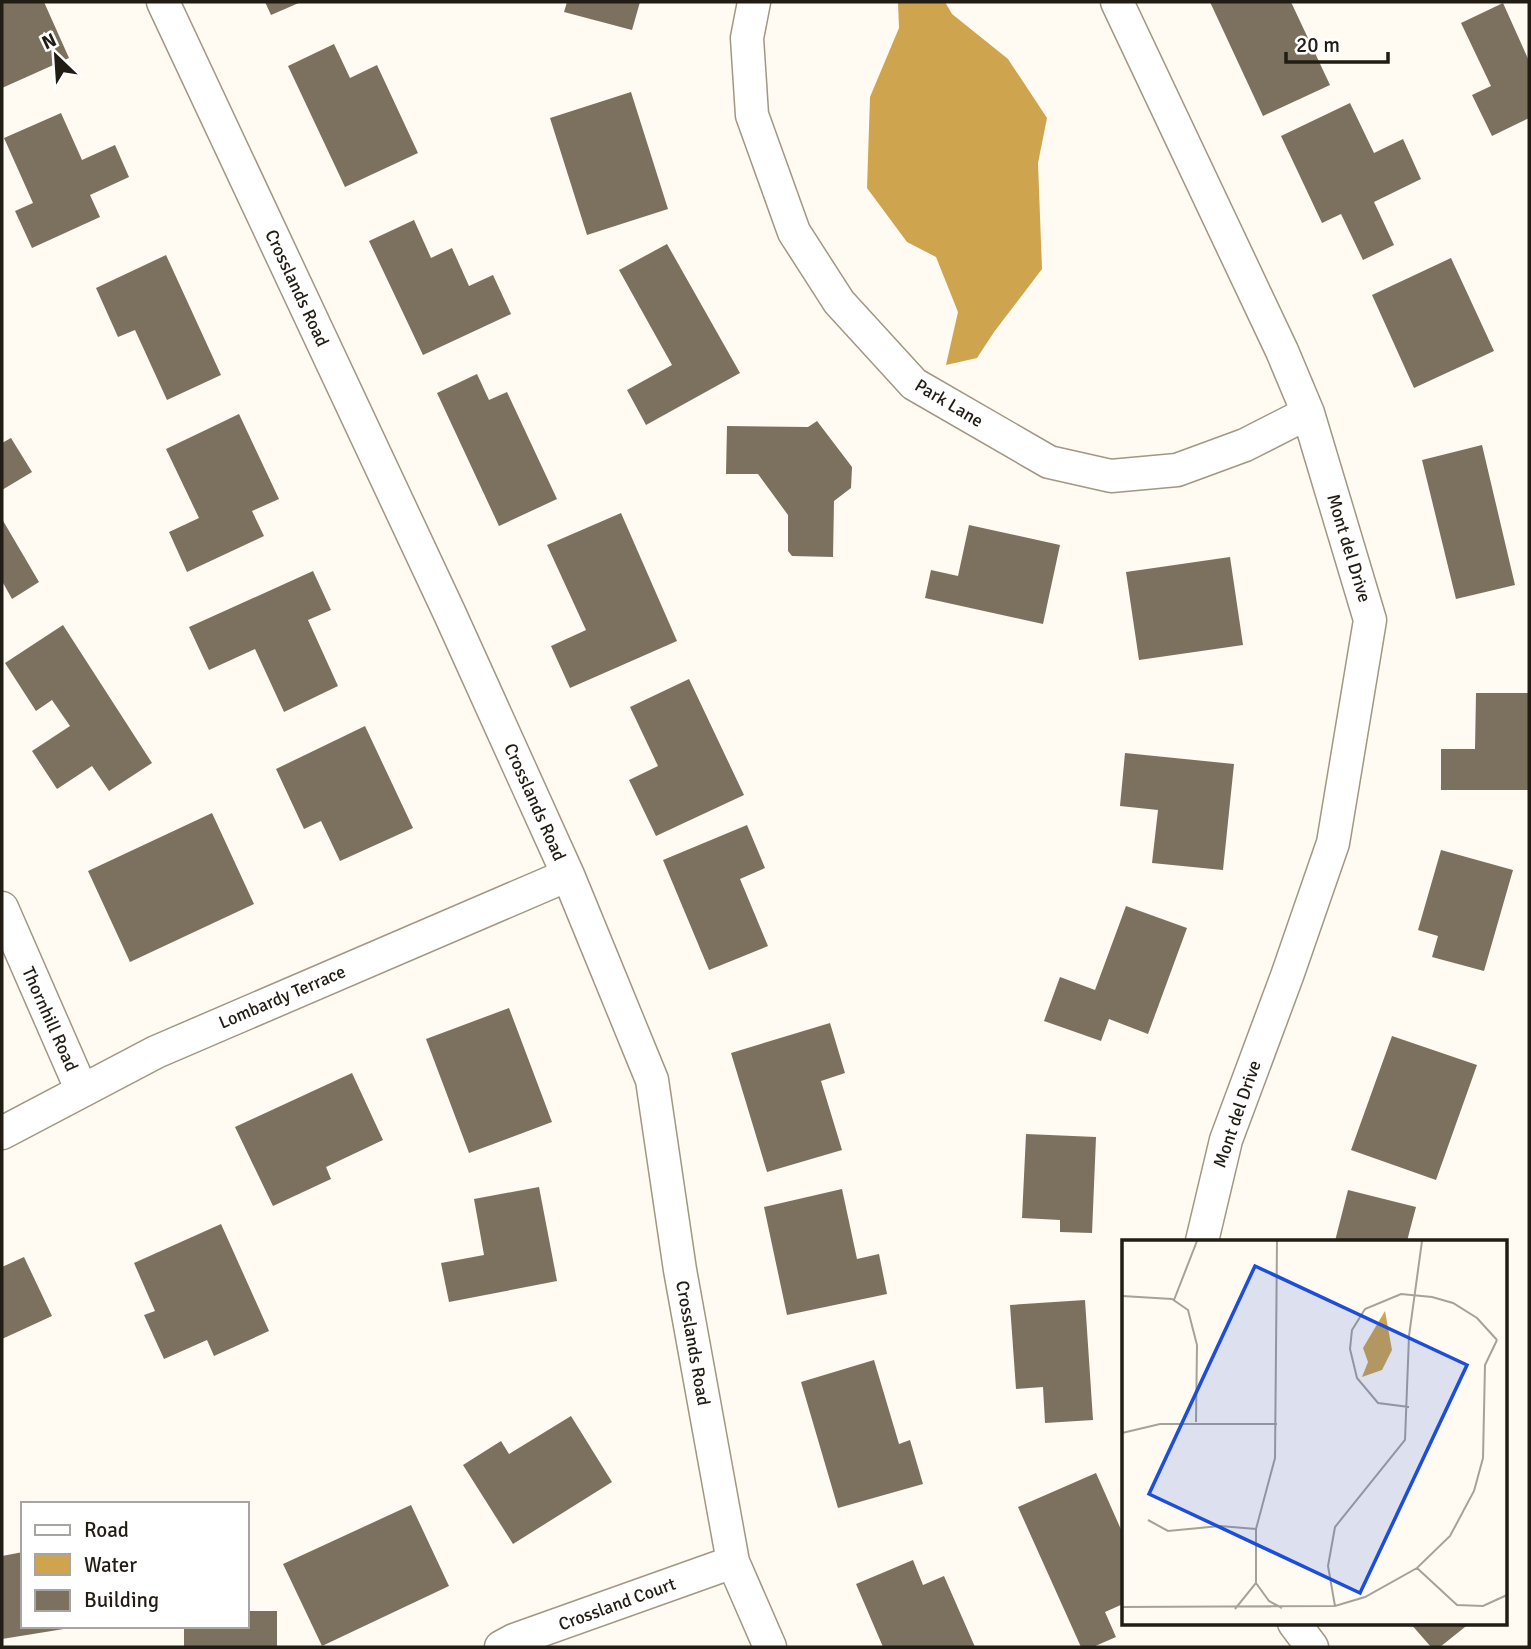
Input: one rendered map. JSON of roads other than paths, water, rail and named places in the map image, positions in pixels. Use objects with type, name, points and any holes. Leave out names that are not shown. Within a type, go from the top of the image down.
[{"type":"street","name":"Crosslands Road","points":[[163,2],[449,612],[568,875],[652,1080],[680,1270],[733,1562],[770,1647]]},
{"type":"street","name":"Park Lane","points":[[754,2],[747,38],[752,115],[794,232],[839,302],[914,384],[1049,462],[1111,476],[1177,470],[1245,445],[1308,413]]},
{"type":"street","name":"Mont del Drive","points":[[1117,2],[1282,351],[1308,413],[1370,620],[1333,843],[1226,1140],[1202,1240]]},
{"type":"street","name":"Lombardy Terrace","points":[[2,1133],[156,1052],[568,875]]},
{"type":"street","name":"Thornhill Road","points":[[2,908],[82,1091]]},
{"type":"street","name":"Crossland Court","points":[[501,1647],[514,1640],[733,1562]]},
{"type":"street","points":[[1295,1624],[1312,1647]]},
{"type":"water","points":[[898,2],[945,2],[952,14],[1008,59],[1047,118],[1038,163],[1042,269],[977,358],[946,365],[958,312],[936,257],[907,242],[867,188],[870,97],[899,28]]}]
